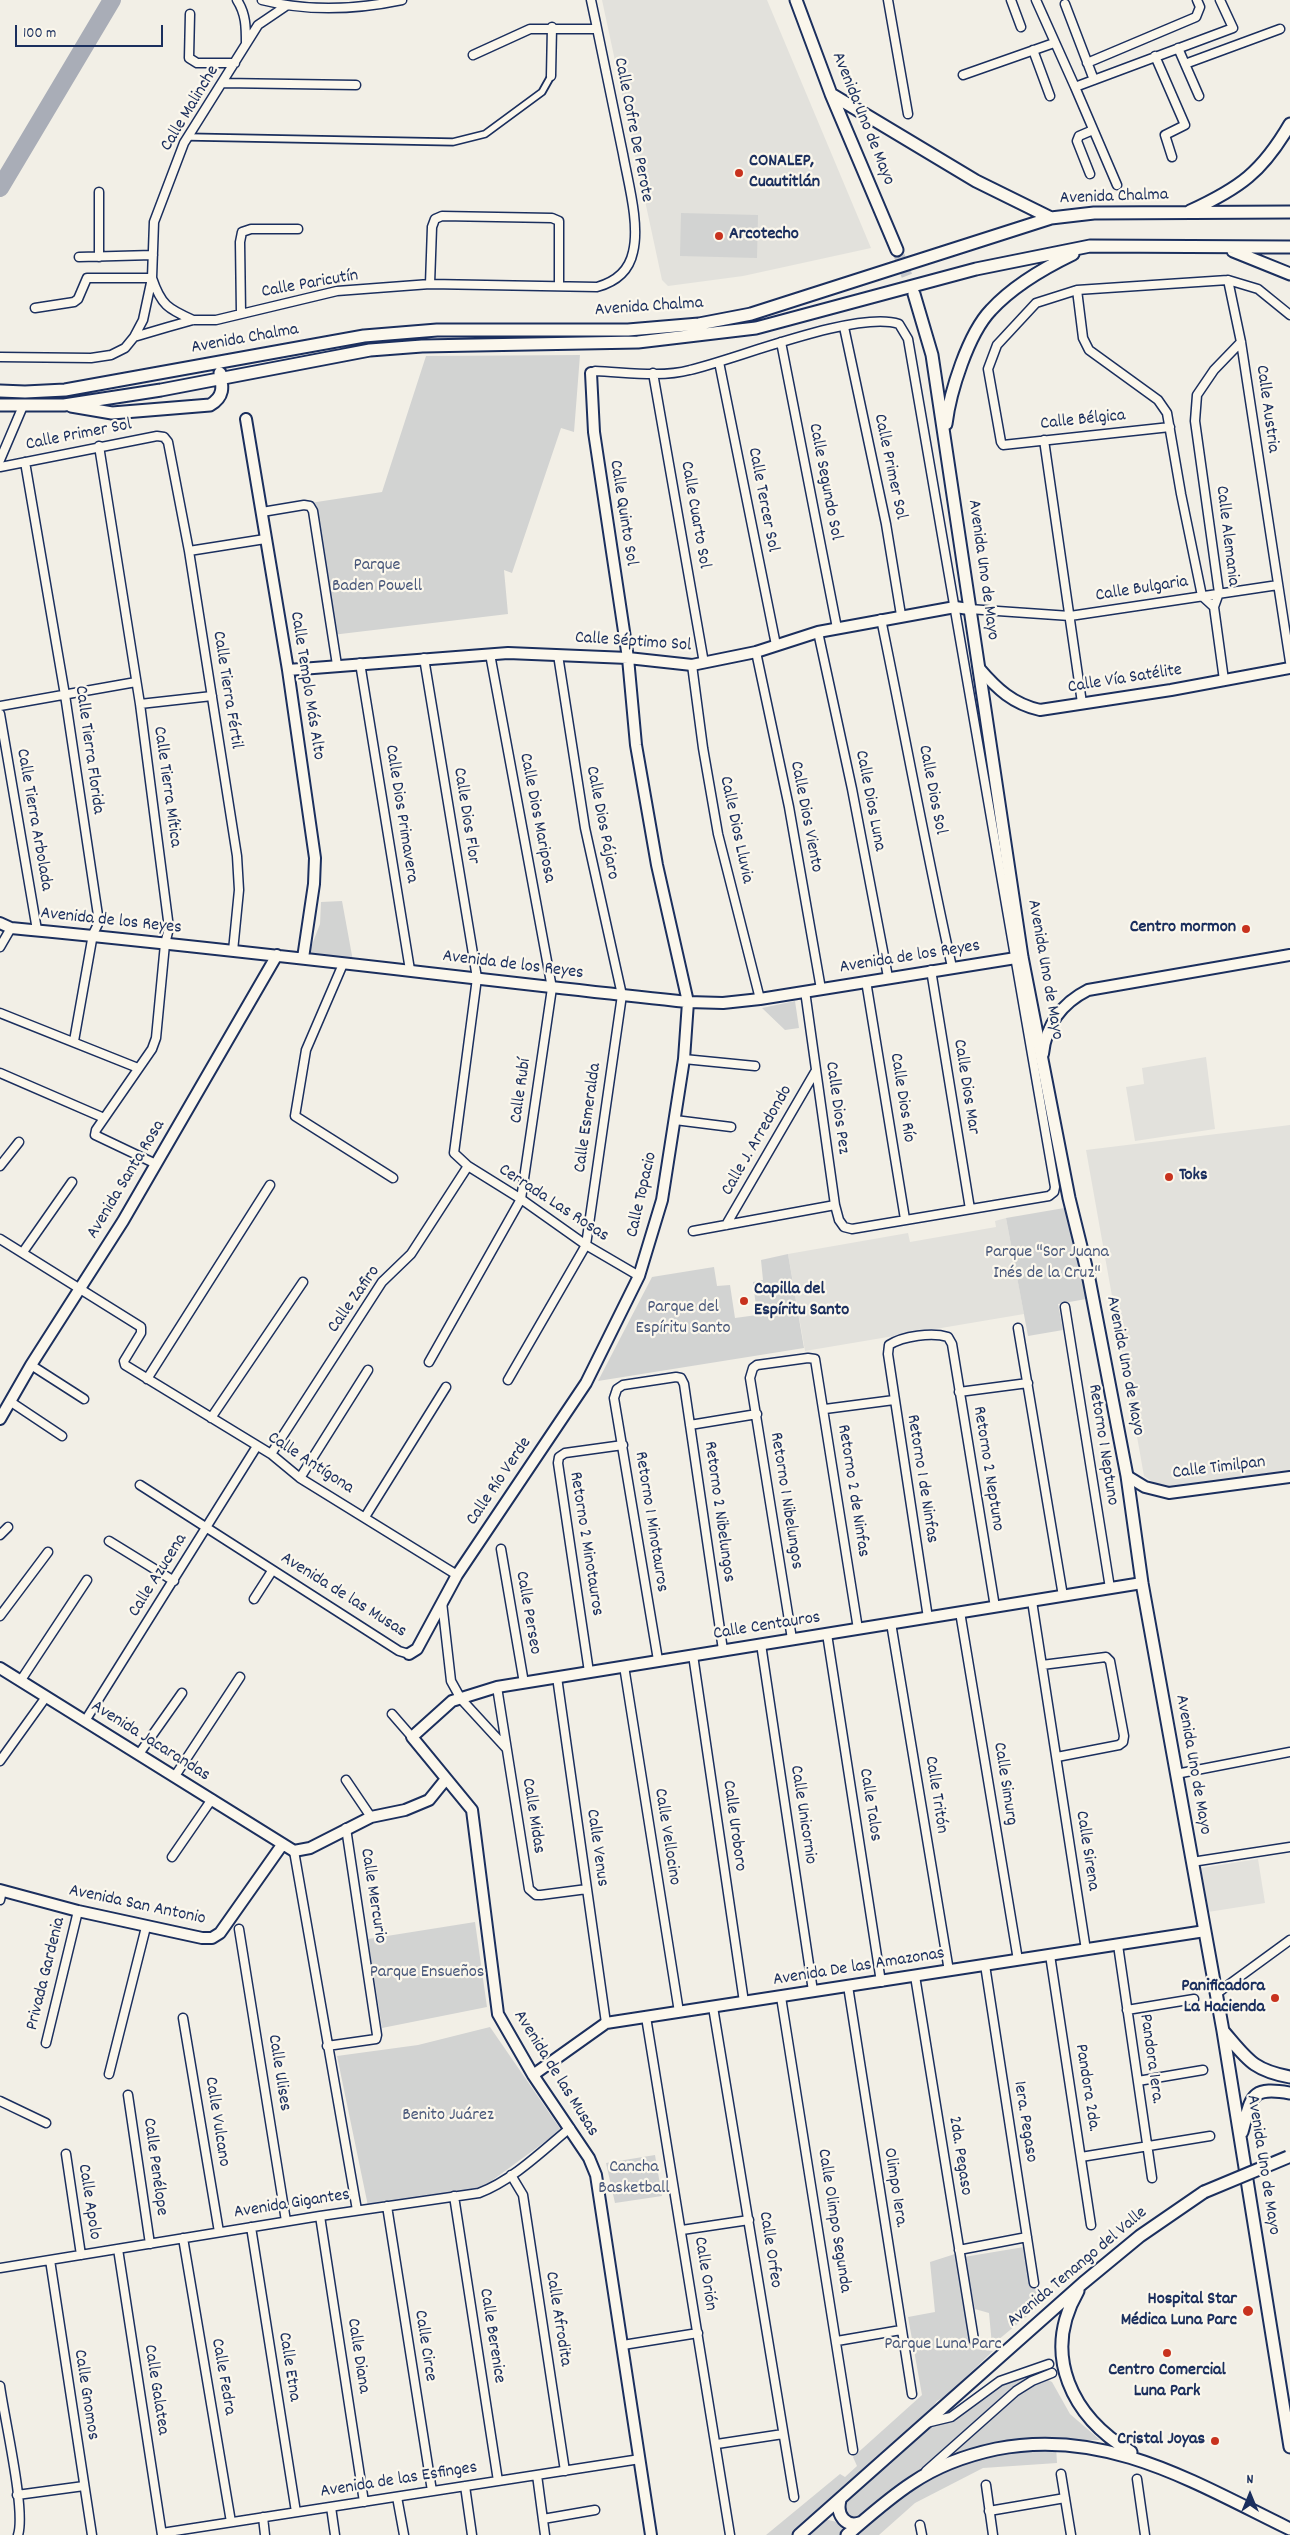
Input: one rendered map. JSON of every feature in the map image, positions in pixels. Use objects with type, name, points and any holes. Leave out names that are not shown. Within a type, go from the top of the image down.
[{"type":"main road","name":"Avenida Uno de Mayo","points":[[796,0],[831,94],[897,250]]},
{"type":"main road","points":[[831,94],[976,181],[1051,218]]},
{"type":"main road","points":[[1186,213],[1219,198],[1250,178],[1274,151],[1290,124]]},
{"type":"main road","name":"Avenida Chalma","points":[[0,390],[25,392],[65,390],[364,336],[437,330],[628,330],[700,324],[751,314],[1051,218],[1094,213],[1290,212]]},
{"type":"main road","points":[[944,436],[950,402],[960,369],[989,311],[1033,276],[1090,246]]},
{"type":"main road","name":"Avenida Chalma","points":[[0,405],[64,405],[370,350],[422,346],[638,342],[756,328],[976,269],[1090,246],[1290,247]]},
{"type":"main road","points":[[1222,248],[1290,274]]},
{"type":"main road","name":"Avenida Uno de Mayo","points":[[914,294],[932,355],[979,668],[1018,957],[1043,1065],[1059,1173],[1089,1279],[1127,1476],[1142,1583],[1223,2031],[1290,2447]]},
{"type":"main road","points":[[751,314],[756,328]]},
{"type":"main road","points":[[64,405],[92,412],[112,413],[210,405],[218,401],[223,391],[218,362]]},
{"type":"main road","points":[[1223,2031],[1256,2067],[1269,2073],[1290,2077]]},
{"type":"main road","points":[[1240,2136],[1250,2101],[1256,2094],[1266,2090],[1290,2093]]},
{"type":"main road","name":"Avenida Tenango del Valle","points":[[799,2535],[1083,2283],[1140,2236],[1204,2192],[1289,2157]]},
{"type":"main road","points":[[1083,2283],[1070,2307],[1063,2334],[1062,2357],[1066,2380],[1078,2404],[1104,2433],[1128,2450],[1285,2527]]},
{"type":"main road","points":[[820,2517],[836,2519],[842,2525],[846,2535],[913,2482],[977,2453],[1022,2444],[1070,2444],[1111,2450],[1159,2466]]},
{"type":"main road","points":[[840,2500],[839,2512],[846,2522],[854,2524],[862,2522]]},
{"type":"street","points":[[237,0],[243,10],[246,25],[246,44]]},
{"type":"street","points":[[262,0],[286,6],[325,10],[366,7],[402,0]]},
{"type":"street","name":"Calle Cofre De Perote","points":[[591,0],[627,176],[635,228],[634,252],[627,266]]},
{"type":"street","points":[[888,0],[908,114]]},
{"type":"street","points":[[1011,0],[1021,27]]},
{"type":"street","points":[[1036,0],[1117,185]]},
{"type":"street","points":[[1087,62],[1196,17],[1200,7],[1196,0]]},
{"type":"street","points":[[1075,87],[1233,28],[1220,0]]},
{"type":"street","points":[[1065,4],[1094,80]]},
{"type":"street","name":"Calle Malinche","points":[[134,337],[143,320],[152,278],[154,222],[167,184],[189,137],[258,25],[286,6]]},
{"type":"street","points":[[190,14],[189,58],[197,63],[235,63]]},
{"type":"street","points":[[472,55],[530,29],[552,27],[597,29]]},
{"type":"street","points":[[189,137],[453,142],[485,134],[542,92],[551,76],[552,27]]},
{"type":"street","points":[[1185,64],[1280,30]]},
{"type":"street","points":[[964,75],[1054,43]]},
{"type":"street","points":[[1178,48],[1199,96]]},
{"type":"street","points":[[1033,50],[1050,96]]},
{"type":"street","points":[[1155,56],[1185,125],[1166,135],[1172,157]]},
{"type":"street","points":[[223,83],[356,85]]},
{"type":"street","points":[[1090,174],[1077,141],[1080,136],[1093,130]]},
{"type":"street","points":[[99,192],[99,257]]},
{"type":"street","points":[[430,284],[432,227],[435,219],[442,216],[552,218],[559,222],[561,228],[559,286]]},
{"type":"street","points":[[241,313],[240,242],[242,232],[251,229],[298,230]]},
{"type":"street","points":[[79,257],[153,256]]},
{"type":"street","name":"Calle Paricutín","points":[[0,358],[91,358],[125,348],[134,337],[193,320],[216,320],[337,292],[430,284],[597,287],[610,284],[619,277],[627,266]]},
{"type":"street","points":[[35,308],[74,302],[78,299],[87,278],[152,278]]},
{"type":"street","name":"Calle Malinche","points":[[152,278],[163,303],[171,310],[193,320]]},
{"type":"street","points":[[1214,607],[1202,596],[1167,413],[1158,400],[1089,350],[1083,338],[1077,290],[1228,280],[1258,289],[1290,315]]},
{"type":"street","name":"Calle Austria","points":[[1228,280],[1241,342],[1290,662]]},
{"type":"street","name":"Calle Bélgica","points":[[1077,290],[1036,303],[997,344],[988,369],[1001,442],[1009,446],[1044,440],[1170,427]]},
{"type":"street","points":[[591,373],[595,371],[653,373],[688,371],[781,342],[844,327],[888,320],[899,324],[908,339],[954,607],[1059,1173],[1054,1192],[1049,1196],[905,1219]]},
{"type":"street","name":"Calle Primer Sol","points":[[844,327],[886,524],[900,615]]},
{"type":"street","name":"Calle Segundo Sol","points":[[781,342],[837,628]]},
{"type":"street","name":"Calle Alemania","points":[[1224,680],[1214,607],[1220,593],[1195,421],[1197,395],[1214,370],[1241,342]]},
{"type":"street","name":"Calle Tercer Sol","points":[[718,362],[776,645]]},
{"type":"street","name":"Calle Quinto Sol","points":[[591,373],[594,432],[628,658],[636,745],[657,865],[688,1002]]},
{"type":"street","name":"Calle Cuarto Sol","points":[[653,373],[704,663]]},
{"type":"street","points":[[0,460],[23,406]]},
{"type":"street","name":"Calle Templo Más Alto","points":[[246,420],[288,670],[316,858],[303,958]]},
{"type":"street","name":"Calle Primer Sol","points":[[0,467],[99,446],[157,436],[164,437]]},
{"type":"street","name":"Calle Tierra Fértil","points":[[164,437],[168,442],[189,551],[237,856],[239,890],[233,951]]},
{"type":"street","points":[[1044,440],[1082,703]]},
{"type":"street","name":"Calle Tierra Mítica","points":[[99,446],[140,704],[169,928],[165,944],[156,1038],[152,1049],[104,1118]]},
{"type":"street","name":"Calle Tierra Florida","points":[[25,462],[65,695],[99,922],[93,934],[74,1041]]},
{"type":"street","points":[[262,512],[304,505],[310,506],[314,511],[337,665]]},
{"type":"street","points":[[189,551],[265,539]]},
{"type":"street","name":"Calle Bulgaria","points":[[969,609],[1070,616],[1278,585]]},
{"type":"street","name":"Calle Séptimo Sol","points":[[288,670],[490,654],[628,658],[692,665],[756,652],[818,632],[900,615],[954,607],[969,609]]},
{"type":"street","name":"Calle Dios Sol","points":[[882,619],[915,781],[930,870],[952,966]]},
{"type":"street","name":"Calle Dios Luna","points":[[818,632],[852,788],[888,977]]},
{"type":"street","name":"Calle Dios Viento","points":[[756,652],[789,807],[821,989]]},
{"type":"street","name":"Calle Dios Mariposa","points":[[490,654],[552,988]]},
{"type":"street","name":"Calle Dios Pájaro","points":[[558,655],[585,828],[622,995]]},
{"type":"street","name":"Calle Dios Flor","points":[[424,658],[477,978]]},
{"type":"street","name":"Calle Dios Primavera","points":[[360,663],[410,970]]},
{"type":"street","name":"Calle Dios Lluvia","points":[[692,665],[703,748],[718,834],[760,999]]},
{"type":"street","name":"Calle Vía Satélite","points":[[979,668],[1008,697],[1023,706],[1040,710],[1290,668]]},
{"type":"street","points":[[0,706],[136,682]]},
{"type":"street","points":[[140,704],[212,696]]},
{"type":"street","name":"Calle Tierra Arbolada","points":[[0,714],[37,930]]},
{"type":"street","name":"Avenida de los Reyes","points":[[0,923],[11,928],[93,934],[165,944],[688,1002],[723,1003],[760,999],[952,966],[1018,957]]},
{"type":"street","points":[[0,946],[11,928]]},
{"type":"street","name":"Avenida Santa Rosa","points":[[0,1419],[31,1365],[123,1221],[277,955]]},
{"type":"street","points":[[1043,1065],[1044,1046],[1054,1018],[1066,1004],[1088,990],[1290,955]]},
{"type":"street","points":[[343,964],[306,1050],[295,1116],[393,1178]]},
{"type":"street","name":"Calle Dios Mar","points":[[931,970],[970,1209]]},
{"type":"street","name":"Cerrada Las Rosas","points":[[477,978],[454,1153],[468,1166],[521,1199],[586,1245],[639,1276]]},
{"type":"street","name":"Calle Dios Río","points":[[866,981],[905,1219]]},
{"type":"street","name":"Calle Rubí","points":[[521,1199],[552,988]]},
{"type":"street","name":"Calle Dios Pez","points":[[805,991],[835,1204],[844,1227],[852,1228],[905,1219]]},
{"type":"street","name":"Calle Esmeralda","points":[[586,1245],[622,995]]},
{"type":"street","name":"Calle Topacio","points":[[586,1383],[639,1276],[662,1200],[684,1058],[688,1002]]},
{"type":"street","points":[[0,1013],[138,1068]]},
{"type":"street","points":[[684,1058],[755,1066]]},
{"type":"street","name":"Calle J. Arredondo","points":[[726,1226],[816,1072]]},
{"type":"street","points":[[0,1073],[104,1118],[96,1130],[95,1136],[156,1164]]},
{"type":"street","points":[[675,1120],[731,1127]]},
{"type":"street","points":[[0,1166],[19,1142]]},
{"type":"street","name":"Calle Zafiro","points":[[271,1454],[382,1282],[411,1254],[468,1166]]},
{"type":"street","points":[[23,1252],[72,1182]]},
{"type":"street","points":[[147,1379],[270,1184]]},
{"type":"street","points":[[429,1362],[521,1199]]},
{"type":"street","points":[[693,1230],[726,1226],[835,1204]]},
{"type":"street","points":[[0,1239],[80,1287]]},
{"type":"street","points":[[508,1380],[586,1245]]},
{"type":"street","points":[[211,1418],[303,1282]]},
{"type":"street","name":"Calle Antígona","points":[[80,1287],[141,1327],[141,1333],[123,1363],[271,1454],[300,1478],[456,1575]]},
{"type":"street","name":"Retorno 1 Neptuno","points":[[1065,1307],[1110,1588]]},
{"type":"street","points":[[1018,1328],[1063,1596]]},
{"type":"street","name":"Retorno 1 de Ninfas","points":[[928,1618],[888,1354],[889,1345],[897,1340],[940,1334],[948,1337]]},
{"type":"street","name":"Retorno 2 Neptuno","points":[[948,1337],[952,1344],[995,1607]]},
{"type":"street","name":"Retorno 2 de Ninfas","points":[[753,1368],[766,1364],[808,1358],[816,1359],[858,1628]]},
{"type":"street","points":[[31,1365],[84,1399]]},
{"type":"street","name":"Retorno 1 Nibelungos","points":[[753,1368],[750,1378],[792,1639]]},
{"type":"street","points":[[300,1478],[368,1370]]},
{"type":"street","name":"Retorno 1 Minotauros","points":[[658,1660],[614,1398],[617,1389],[623,1385],[676,1377],[681,1378]]},
{"type":"street","name":"Retorno 2 Nibelungos","points":[[681,1378],[690,1425],[723,1650]]},
{"type":"street","name":"Calle Río Verde","points":[[442,1600],[456,1575],[586,1383]]},
{"type":"street","points":[[959,1392],[1028,1383]]},
{"type":"street","points":[[365,1517],[446,1388]]},
{"type":"street","points":[[825,1409],[894,1400]]},
{"type":"street","points":[[11,1402],[62,1436]]},
{"type":"street","points":[[690,1425],[756,1414]]},
{"type":"street","name":"Retorno 2 Minotauros","points":[[589,1672],[558,1463],[559,1456],[565,1453],[623,1445]]},
{"type":"street","name":"Calle Azucena","points":[[85,1722],[257,1446]]},
{"type":"street","name":"Calle Timilpan","points":[[1127,1476],[1145,1487],[1169,1493],[1290,1477]]},
{"type":"street","name":"Avenida de las Musas","points":[[140,1486],[399,1651],[409,1654],[417,1649],[442,1600]]},
{"type":"street","points":[[0,1535],[8,1527]]},
{"type":"street","points":[[109,1541],[174,1581]]},
{"type":"street","name":"Calle Perseo","points":[[501,1549],[524,1683]]},
{"type":"street","points":[[0,1616],[48,1552]]},
{"type":"street","points":[[254,1599],[272,1571]]},
{"type":"street","points":[[21,1680],[86,1580]]},
{"type":"street","name":"Calle Centauros","points":[[412,1737],[452,1701],[497,1687],[1142,1583]]},
{"type":"street","points":[[442,1600],[451,1681],[461,1698],[506,1748]]},
{"type":"street","name":"Calle Sirena","points":[[1032,1601],[1086,1950]]},
{"type":"street","name":"Calle Simurg","points":[[960,1612],[1018,1960]]},
{"type":"street","name":"Calle Tritón","points":[[891,1623],[949,1971]]},
{"type":"street","name":"Calle Talos","points":[[827,1634],[881,1982]]},
{"type":"street","name":"Calle Unicornio","points":[[761,1644],[813,1991]]},
{"type":"street","name":"Calle Uroboro","points":[[693,1655],[744,2002]]},
{"type":"street","points":[[1042,1665],[1106,1657],[1110,1661],[1124,1736],[1124,1742],[1119,1745],[1057,1757]]},
{"type":"street","name":"Calle Vellocino","points":[[624,1666],[678,2012]]},
{"type":"street","name":"Avenida Jacarandas","points":[[0,1668],[294,1851]]},
{"type":"street","points":[[175,1776],[240,1677]]},
{"type":"street","name":"Calle Venus","points":[[557,1677],[606,2023]]},
{"type":"street","name":"Calle Midas","points":[[497,1687],[529,1889],[536,1895],[541,1895],[587,1889]]},
{"type":"street","points":[[139,1754],[182,1693]]},
{"type":"street","points":[[0,1761],[46,1697]]},
{"type":"street","name":"Avenida de las Musas","points":[[392,1714],[472,1810],[498,2014],[533,2075],[589,2158],[596,2175],[651,2535]]},
{"type":"street","points":[[1176,1774],[1290,1752]]},
{"type":"street","points":[[357,2210],[294,1851],[310,1848],[346,1828],[372,1817],[405,1810],[429,1800],[446,1779]]},
{"type":"street","points":[[346,1780],[372,1817]]},
{"type":"street","points":[[172,1857],[212,1799]]},
{"type":"street","name":"Calle Mercurio","points":[[327,2046],[376,2039],[378,2035],[346,1828]]},
{"type":"street","name":"Avenida San Antonio","points":[[1,1894],[146,1927],[202,1938],[212,1938],[220,1933],[282,1844]]},
{"type":"street","points":[[1192,1862],[1290,1847]]},
{"type":"street","name":"Privada Gardenia","points":[[46,2043],[78,1911]]},
{"type":"street","points":[[109,2074],[146,1927]]},
{"type":"street","name":"Calle Ulises","points":[[239,1929],[286,2221]]},
{"type":"street","name":"Avenida De las Amazonas","points":[[533,2075],[606,2023],[1205,1931]]},
{"type":"street","points":[[1216,1994],[1290,1940]]},
{"type":"street","name":"Pandora 1era.","points":[[1118,1945],[1152,2178]]},
{"type":"street","name":"Pandora 2da.","points":[[1050,1955],[1091,2225]]},
{"type":"street","name":"1era. Pegaso","points":[[985,1966],[1034,2283]]},
{"type":"street","name":"2da. Pegaso","points":[[915,1976],[974,2340]]},
{"type":"street","name":"Olimpo 1era.","points":[[848,1986],[912,2394]]},
{"type":"street","name":"Calle Olimpo Segunda","points":[[781,1997],[853,2450]]},
{"type":"street","points":[[1127,2010],[1194,1999]]},
{"type":"street","name":"Calle Orfeo","points":[[713,2007],[794,2497]]},
{"type":"street","name":"Calle Orión","points":[[646,2017],[717,2444],[730,2535]]},
{"type":"street","name":"Calle Vulcano","points":[[183,2018],[219,2232]]},
{"type":"street","points":[[1138,2081],[1202,2070]]},
{"type":"street","name":"Calle Penélope","points":[[128,2095],[150,2244]]},
{"type":"street","points":[[0,2101],[46,2123]]},
{"type":"street","name":"Avenida Gigantes","points":[[0,2268],[286,2221],[479,2193],[493,2187],[511,2175],[570,2128]]},
{"type":"street","points":[[1081,2157],[1210,2136]]},
{"type":"street","name":"Calle Apolo","points":[[66,2154],[81,2256]]},
{"type":"street","name":"Calle Afrodita","points":[[511,2175],[523,2195],[565,2471]]},
{"type":"street","name":"Calle Berenice","points":[[454,2196],[498,2481]]},
{"type":"street","name":"Calle Circe","points":[[387,2206],[432,2491]]},
{"type":"street","name":"Calle Diana","points":[[320,2216],[364,2502]]},
{"type":"street","points":[[682,2230],[749,2220]]},
{"type":"street","name":"Calle Etna","points":[[250,2227],[296,2512]]},
{"type":"street","points":[[958,2250],[1027,2237]]},
{"type":"street","name":"Calle Fedra","points":[[183,2238],[231,2522]]},
{"type":"street","name":"Calle Galatea","points":[[118,2249],[162,2534]]},
{"type":"street","name":"Calle Gnomos","points":[[50,2260],[92,2535]]},
{"type":"street","points":[[837,2341],[901,2330]]},
{"type":"street","points":[[623,2345],[698,2333]]},
{"type":"street","points":[[926,2423],[951,2417],[1000,2381],[1049,2364]]},
{"type":"street","points":[[913,2482],[1016,2391],[1032,2381],[1052,2374]]},
{"type":"street","points":[[0,2386],[17,2495],[20,2529],[18,2535]]},
{"type":"street","points":[[717,2444],[783,2434]]},
{"type":"street","name":"Avenida de las Esfinges","points":[[162,2534],[640,2459]]},
{"type":"street","points":[[1061,2474],[1071,2535]]},
{"type":"street","points":[[537,2475],[545,2535]]},
{"type":"street","points":[[1137,2479],[1145,2535]]},
{"type":"street","points":[[986,2485],[993,2535]]},
{"type":"street","points":[[17,2495],[84,2486]]},
{"type":"street","points":[[465,2486],[472,2535]]},
{"type":"street","points":[[398,2497],[404,2535]]},
{"type":"street","points":[[989,2511],[1065,2498]]},
{"type":"street","points":[[331,2507],[335,2535]]},
{"type":"street","points":[[543,2519],[596,2510]]},
{"type":"street","points":[[263,2518],[265,2535]]},
{"type":"street","points":[[920,2525],[922,2535]]},
{"type":"shaded area","name":"CONALEP, Cuautitlán","points":[[602,0],[767,0],[871,248],[743,276],[668,286],[662,280]]},
{"type":"shaded area","points":[[1206,1057],[1215,1129],[1135,1141],[1126,1087],[1144,1084],[1142,1068]]},
{"type":"shaded area","points":[[1290,1125],[1290,1470],[1171,1487],[1156,1484],[1144,1476],[1086,1150]]},
{"type":"shaded area","points":[[1006,1218],[1024,1314],[805,1351],[788,1254],[908,1233],[910,1242],[996,1227],[995,1221]]},
{"type":"shaded area","points":[[1258,1859],[1265,1903],[1208,1912],[1201,1868]]},
{"type":"green space","name":"Arcotecho","points":[[681,213],[758,215],[757,258],[680,256]]},
{"type":"green space","name":"Parque Baden Powell","points":[[580,355],[574,432],[561,428],[512,573],[504,570],[508,614],[332,635],[310,503],[382,492],[426,356]]},
{"type":"green space","points":[[342,901],[353,961],[308,955],[320,924],[321,902]]},
{"type":"green space","points":[[795,1001],[799,1028],[785,1030],[762,1008]]},
{"type":"green space","name":"Parque \"Sor Juana Inés de la Cruz\"","points":[[1070,1207],[1086,1299],[1058,1304],[1063,1330],[1028,1336],[1006,1218]]},
{"type":"green space","name":"Parque del Espíritu Santo","points":[[788,1254],[804,1348],[598,1381],[652,1277],[714,1267],[717,1286],[730,1285],[735,1318],[757,1315],[753,1282],[763,1280],[761,1260]]},
{"type":"green space","name":"Parque Ensueños","points":[[475,1922],[487,2007],[382,2028],[368,1939]]},
{"type":"green space","name":"Benito Juárez","points":[[490,2027],[561,2130],[479,2190],[368,2206],[337,2056],[418,2045]]},
{"type":"green space","name":"Cancha Basketball","points":[[655,2155],[662,2196],[615,2203],[606,2163]]},
{"type":"green space","name":"Parque Luna Parc","points":[[1030,2246],[1039,2306],[992,2345],[989,2313],[975,2309],[964,2257]]},
{"type":"green space","points":[[955,2254],[974,2349],[993,2351],[946,2396],[937,2401],[921,2423],[793,2535],[766,2535],[840,2474],[845,2477],[857,2466],[853,2457],[922,2395],[908,2317],[935,2312],[930,2262]]},
{"type":"green space","points":[[1044,2369],[1045,2372],[913,2479],[854,2521],[838,2507],[926,2428],[955,2415],[1001,2384]]},
{"type":"green space","points":[[1048,2380],[1052,2382],[1070,2414],[1100,2440],[1023,2441],[929,2471],[1027,2388]]},
{"type":"green space","points":[[1056,2446],[1057,2463],[983,2468],[915,2503],[879,2535],[852,2535],[912,2485],[977,2455]]},
{"type":"green space","points":[[824,2519],[837,2522],[842,2528],[842,2535],[805,2535]]},
{"type":"waterway","points":[[0,188],[112,0]]},
{"type":"tunnel","points":[[897,250],[914,294]]},
{"type":"place","name":"CONALEP, Cuautitlán","points":[[739,173]]},
{"type":"place","name":"Arcotecho","points":[[719,236]]},
{"type":"place","name":"Centro mormon","points":[[1246,929]]},
{"type":"place","name":"Toks","points":[[1169,1177]]},
{"type":"place","name":"Capilla del Espíritu Santo","points":[[744,1301]]},
{"type":"place","name":"Panificadora La Hacienda","points":[[1275,1998]]},
{"type":"place","name":"Hospital Star Médica Luna Parc","points":[[1248,2311]]},
{"type":"place","name":"Centro Comercial Luna Park","points":[[1167,2353]]},
{"type":"place","name":"Cristal Joyas","points":[[1215,2441]]}]
